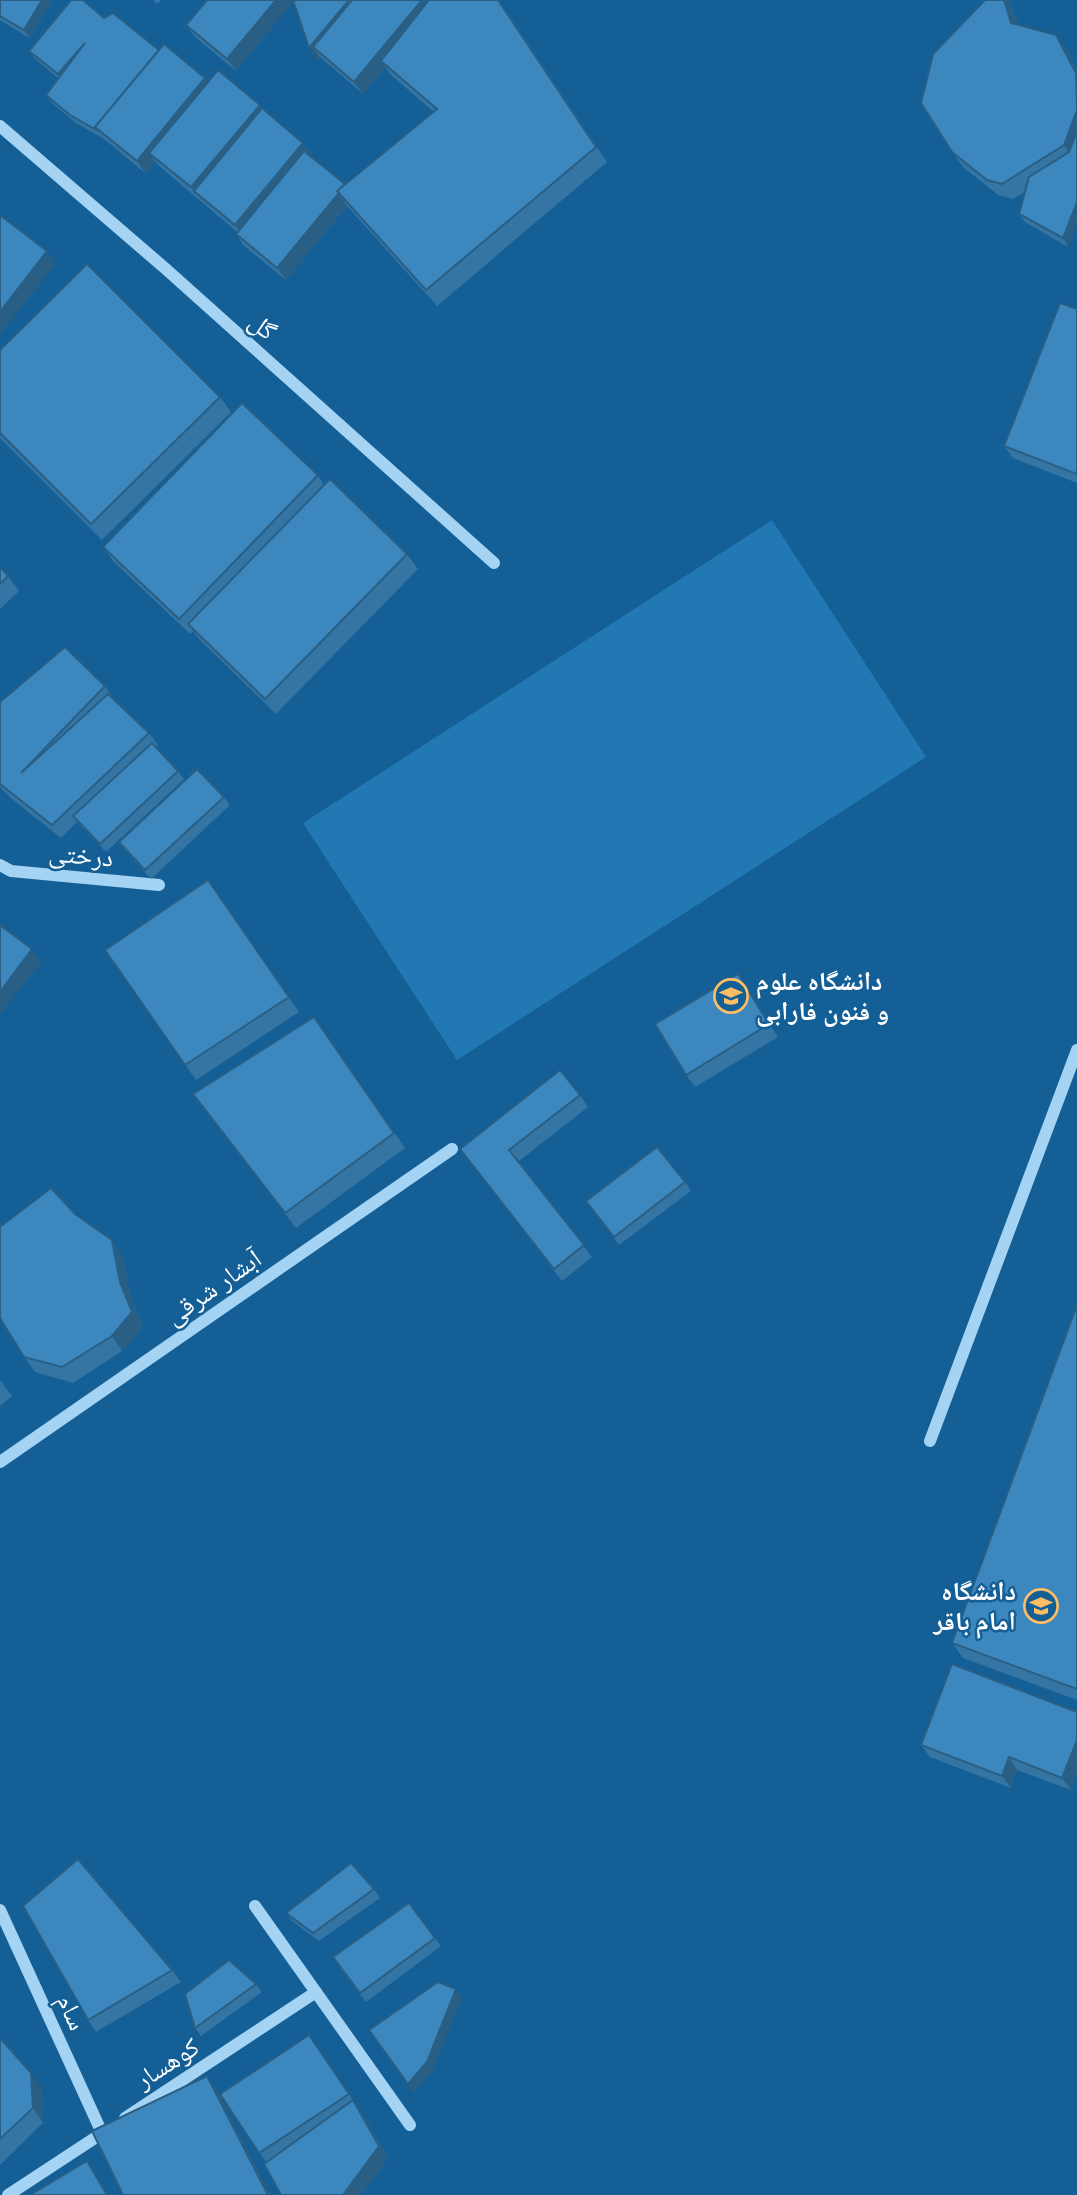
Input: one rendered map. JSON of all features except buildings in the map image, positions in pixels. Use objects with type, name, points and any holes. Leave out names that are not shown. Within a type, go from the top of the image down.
[{"type":"street","name":"گل","points":[[0,126],[494,564]]},
{"type":"street","name":"درختی","points":[[0,865],[11,871],[159,885]]},
{"type":"street","points":[[930,1441],[1077,1050]]},
{"type":"street","name":"آبشار شرقی","points":[[0,1462],[452,1149]]},
{"type":"street","points":[[255,1906],[410,2125]]},
{"type":"street","name":"سام","points":[[0,1910],[102,2133]]},
{"type":"street","name":"کوهسار","points":[[8,2195],[316,1992]]},
{"type":"shaded area","points":[[772,520],[926,757],[457,1060],[303,823]]},
{"type":"place","name":"دانشگاه علوم و فنون فارابی","points":[[731,996]]},
{"type":"place","name":"دانشگاه امام باقر","points":[[1041,1606]]}]
